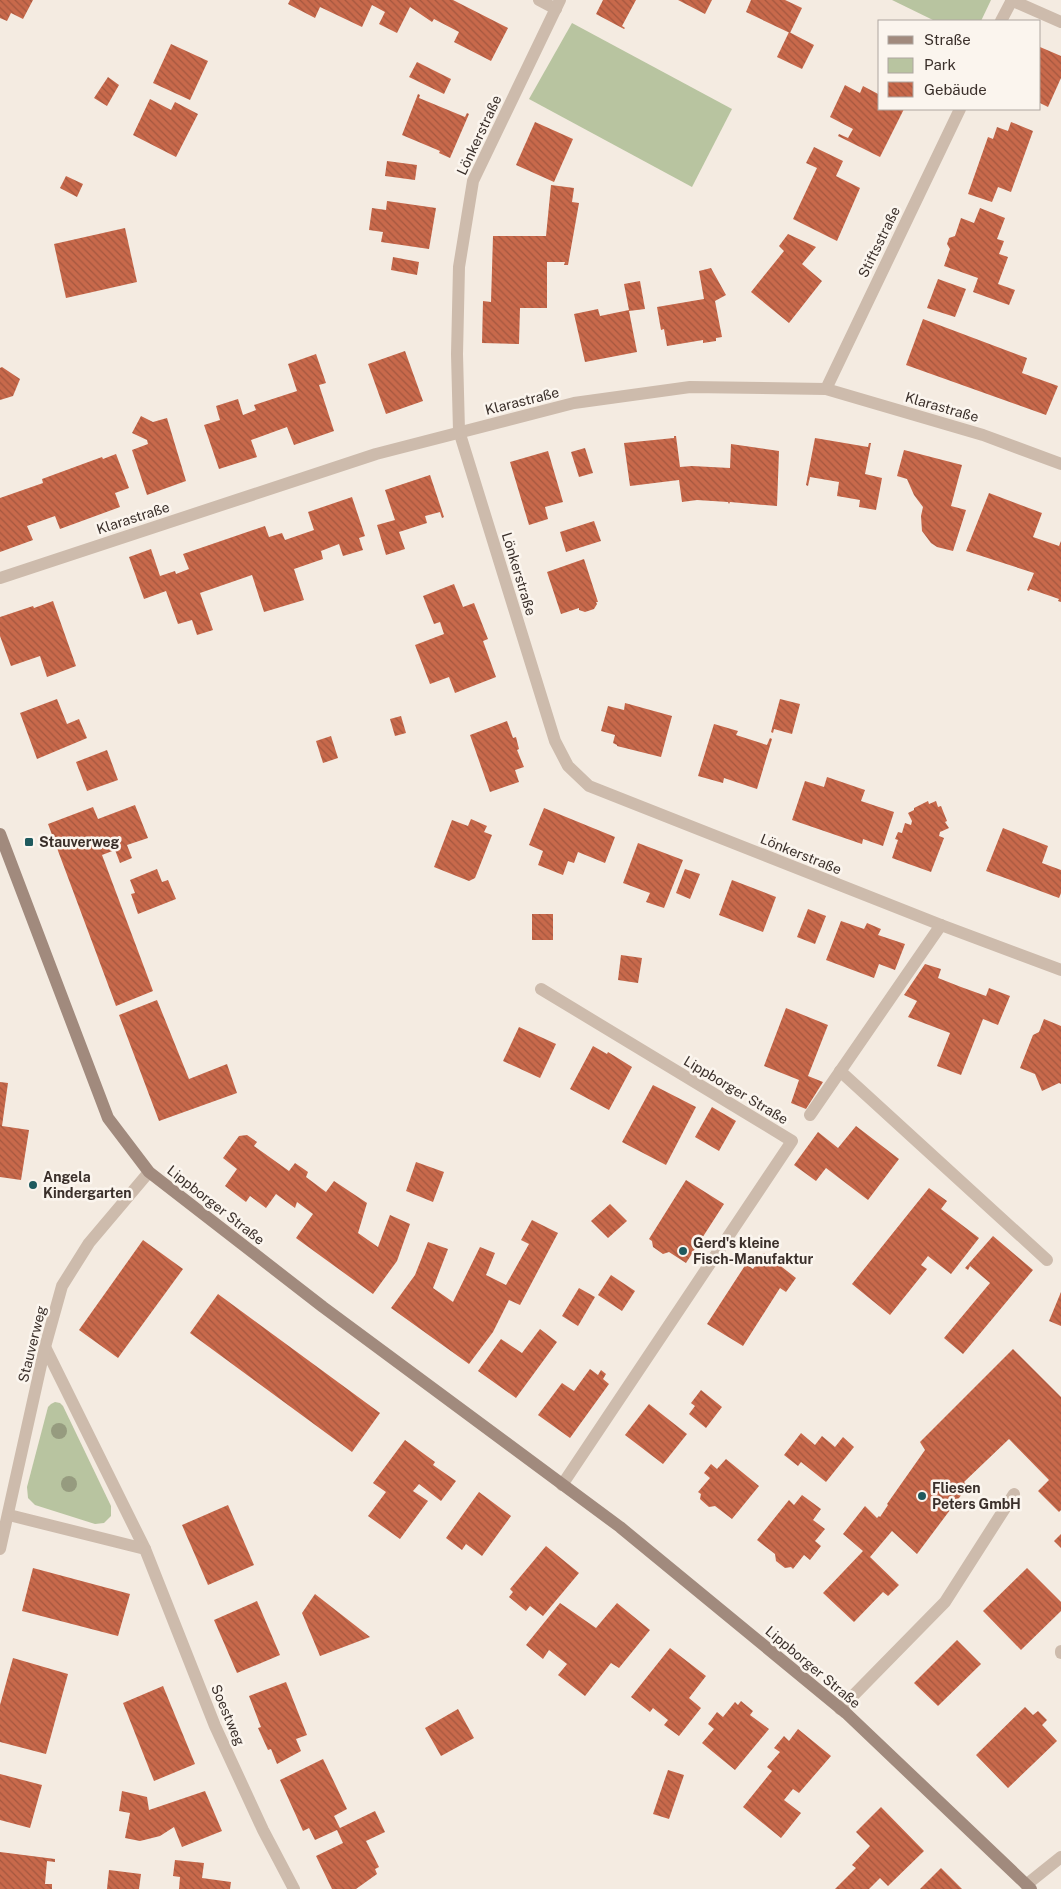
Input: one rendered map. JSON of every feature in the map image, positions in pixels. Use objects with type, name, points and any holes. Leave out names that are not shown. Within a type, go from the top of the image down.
[{"type":"main road","name":"Lippborger Straße","points":[[0,834],[108,1118],[149,1172],[331,1313],[620,1527],[840,1709],[1028,1887]]},
{"type":"street","points":[[539,0],[558,4]]},
{"type":"street","points":[[1002,20],[1012,0],[1061,22]]},
{"type":"street","name":"Lönkerstraße","points":[[558,4],[473,181],[459,267],[457,354],[459,431],[554,741],[568,766],[590,786],[941,926],[1061,970]]},
{"type":"street","name":"Stiftsstraße","points":[[826,389],[960,110]]},
{"type":"street","name":"Klarastraße","points":[[0,578],[376,454],[459,431],[574,403],[690,387],[826,389],[983,435],[1061,464]]},
{"type":"street","points":[[810,1115],[941,926]]},
{"type":"street","name":"Lippborger Straße","points":[[541,989],[792,1141],[562,1485]]},
{"type":"street","points":[[840,1071],[1047,1260]]},
{"type":"street","name":"Stauverweg","points":[[0,1549],[45,1348],[62,1286],[89,1243],[149,1172]]},
{"type":"street","name":"Soestweg","points":[[45,1348],[145,1549],[215,1726],[263,1830],[294,1889]]},
{"type":"street","points":[[840,1709],[945,1602],[1014,1494]]},
{"type":"street","points":[[8,1515],[145,1549]]},
{"type":"street","points":[[1028,1887],[1061,1857]]},
{"type":"green space","points":[[892,0],[991,0],[981,20],[933,20]]},
{"type":"green space","points":[[572,23],[732,109],[692,187],[529,99]]},
{"type":"green space","points":[[55,1402],[63,1406],[111,1506],[111,1516],[104,1523],[95,1524],[35,1505],[28,1498],[27,1487],[48,1407]]},
{"type":"building","points":[[0,0],[33,0],[23,19],[11,13],[7,21],[0,18]]},
{"type":"building","points":[[290,0],[453,0],[508,28],[491,61],[454,42],[459,32],[434,19],[432,22],[410,7],[397,33],[379,24],[385,12],[372,5],[362,27],[320,7],[315,18],[288,4]]},
{"type":"building","points":[[603,0],[636,0],[622,26],[624,29],[596,14]]},
{"type":"building","points":[[678,0],[712,0],[705,14]]},
{"type":"building","points":[[751,0],[785,0],[802,8],[790,33],[746,12]]},
{"type":"building","points":[[789,32],[814,45],[802,69],[777,57]]},
{"type":"building","points":[[171,44],[208,61],[190,100],[153,83]]},
{"type":"building","points":[[1041,47],[1061,56],[1061,78],[1048,107],[1041,104]]},
{"type":"building","points":[[417,62],[451,79],[444,94],[409,77]]},
{"type":"building","points":[[108,77],[119,85],[107,106],[94,98]]},
{"type":"building","points":[[845,85],[860,93],[863,86],[878,94],[878,110],[904,110],[880,157],[838,136],[839,134],[848,138],[853,129],[830,117]]},
{"type":"building","points":[[418,94],[420,95],[419,98],[465,117],[467,113],[469,114],[450,158],[439,153],[440,151],[402,135]]},
{"type":"building","points":[[150,99],[171,110],[175,102],[198,114],[176,157],[133,135]]},
{"type":"building","points":[[535,122],[573,139],[554,182],[516,165]]},
{"type":"building","points":[[1011,122],[1033,131],[1011,192],[998,187],[992,202],[968,194],[988,137],[993,139],[997,127],[1008,131]]},
{"type":"building","points":[[814,147],[843,161],[836,176],[860,188],[837,241],[793,219],[817,168],[806,163]]},
{"type":"building","points":[[387,161],[417,165],[415,180],[385,176]]},
{"type":"building","points":[[66,176],[83,184],[77,197],[60,188]]},
{"type":"building","points":[[551,185],[574,188],[572,202],[579,203],[568,265],[564,265],[565,262],[547,262],[547,308],[520,308],[519,344],[482,343],[483,301],[491,302],[493,236],[546,236]]},
{"type":"building","points":[[387,201],[436,208],[429,249],[381,242],[383,232],[369,230],[372,208],[386,210]]},
{"type":"building","points":[[980,208],[1005,218],[997,239],[1004,241],[999,254],[1008,257],[998,284],[1015,290],[1009,305],[973,292],[978,278],[944,266],[950,249],[947,244],[949,238],[955,236],[961,218],[974,223]]},
{"type":"building","points":[[125,228],[137,282],[66,298],[54,244]]},
{"type":"building","points":[[788,234],[816,247],[802,264],[822,281],[789,323],[751,292],[784,251],[779,246]]},
{"type":"building","points":[[393,257],[419,262],[417,275],[391,270]]},
{"type":"building","points":[[711,268],[726,295],[715,301],[722,337],[716,338],[716,341],[703,343],[703,340],[667,346],[664,329],[661,330],[657,307],[704,299],[699,271]]},
{"type":"building","points":[[938,279],[966,289],[955,317],[927,308]]},
{"type":"building","points":[[640,281],[645,309],[629,311],[637,352],[585,362],[574,314],[598,309],[600,316],[629,310],[624,284]]},
{"type":"building","points":[[923,319],[1027,358],[1022,373],[1058,386],[1046,415],[906,365]]},
{"type":"building","points":[[405,351],[423,401],[386,414],[368,364]]},
{"type":"building","points":[[316,354],[326,383],[319,385],[334,431],[294,445],[287,427],[251,440],[257,457],[219,469],[204,425],[220,420],[216,406],[238,399],[243,415],[256,410],[254,405],[297,391],[288,364]]},
{"type":"building","points":[[2,367],[20,379],[13,396],[0,400],[0,368]]},
{"type":"building","points":[[141,416],[153,422],[167,418],[186,481],[147,495],[132,450],[148,444],[147,440],[132,433]]},
{"type":"building","points":[[676,436],[680,467],[730,468],[731,444],[779,451],[777,506],[730,502],[729,504],[728,502],[697,500],[682,502],[679,480],[630,486],[624,443],[674,438]]},
{"type":"building","points":[[815,438],[868,447],[869,443],[871,443],[865,474],[882,478],[876,510],[859,507],[860,500],[837,496],[839,482],[810,477],[808,486],[806,485]]},
{"type":"building","points":[[585,448],[593,473],[579,477],[571,452]]},
{"type":"building","points":[[904,450],[962,465],[951,506],[966,510],[953,551],[937,547],[931,543],[922,531],[921,516],[923,507],[914,495],[907,479],[897,476]]},
{"type":"building","points":[[548,451],[563,502],[545,507],[548,519],[529,525],[510,462]]},
{"type":"building","points":[[116,454],[129,488],[115,493],[120,507],[60,529],[55,516],[27,526],[33,540],[0,552],[0,498],[43,483],[42,479],[102,457],[103,459]]},
{"type":"building","points":[[430,475],[444,517],[442,518],[440,512],[425,516],[427,523],[399,532],[405,549],[386,555],[377,525],[395,520],[385,490]]},
{"type":"building","points":[[989,493],[1042,513],[1033,537],[1059,546],[1061,541],[1061,602],[1058,601],[1059,599],[1030,589],[1029,591],[1027,590],[1034,573],[966,551]]},
{"type":"building","points":[[352,497],[365,536],[359,538],[363,550],[343,556],[339,544],[321,551],[323,559],[294,569],[304,600],[264,612],[252,575],[200,593],[213,630],[197,635],[192,620],[178,624],[166,591],[144,599],[129,557],[151,549],[160,576],[175,571],[176,574],[189,569],[183,554],[265,526],[269,537],[282,533],[285,540],[314,530],[308,512]]},
{"type":"building","points":[[594,521],[601,541],[566,552],[560,532]]},
{"type":"building","points":[[584,559],[598,602],[596,602],[597,604],[594,609],[585,612],[579,610],[579,608],[561,614],[547,572]]},
{"type":"building","points":[[454,584],[463,607],[474,603],[488,639],[483,641],[496,677],[455,693],[449,677],[430,684],[415,645],[444,634],[440,622],[434,624],[423,596]]},
{"type":"building","points":[[53,601],[76,666],[47,677],[40,656],[11,666],[0,636],[0,617]]},
{"type":"building","points":[[57,699],[67,724],[79,719],[87,738],[37,759],[20,713]]},
{"type":"building","points":[[780,699],[800,704],[792,734],[774,729],[773,733],[771,732]]},
{"type":"building","points":[[625,703],[672,716],[661,757],[617,746],[613,743],[615,735],[601,731],[608,706],[624,710]]},
{"type":"building","points":[[401,716],[406,733],[395,736],[390,719]]},
{"type":"building","points":[[507,721],[513,738],[516,737],[519,749],[517,750],[524,767],[515,770],[519,782],[490,792],[470,735]]},
{"type":"building","points":[[714,724],[738,731],[736,735],[767,745],[770,738],[772,739],[757,789],[724,778],[723,783],[698,776]]},
{"type":"building","points":[[331,736],[338,758],[323,763],[316,741]]},
{"type":"building","points":[[107,750],[118,780],[87,791],[76,762]]},
{"type":"building","points":[[827,777],[865,790],[861,801],[894,812],[883,846],[863,839],[862,844],[792,820],[805,781],[824,787]]},
{"type":"building","points":[[928,801],[929,804],[936,801],[938,807],[941,806],[947,821],[945,822],[949,828],[940,832],[939,836],[944,838],[931,872],[892,858],[898,840],[895,839],[898,832],[902,833],[905,823],[911,825],[912,821],[908,813]]},
{"type":"building","points":[[135,805],[148,838],[127,845],[132,858],[120,863],[115,850],[102,855],[153,991],[116,1006],[48,824],[93,807],[98,819]]},
{"type":"building","points":[[544,808],[615,837],[605,863],[578,852],[574,863],[568,861],[563,875],[538,865],[543,851],[529,845]]},
{"type":"building","points":[[471,819],[487,826],[484,832],[492,835],[475,878],[469,881],[434,867],[452,820],[468,826]]},
{"type":"building","points":[[1003,828],[1048,846],[1042,863],[1061,870],[1061,893],[1059,898],[986,871]]},
{"type":"building","points":[[638,843],[683,860],[664,908],[646,902],[650,893],[623,883]]},
{"type":"building","points":[[157,869],[162,882],[168,880],[176,899],[138,914],[131,894],[135,893],[130,880]]},
{"type":"building","points":[[685,869],[700,874],[690,899],[676,893]]},
{"type":"building","points":[[732,880],[776,897],[763,932],[719,915]]},
{"type":"building","points":[[808,909],[826,916],[815,944],[797,937]]},
{"type":"building","points":[[532,914],[553,914],[553,940],[532,940]]},
{"type":"building","points":[[841,921],[864,929],[867,923],[881,929],[878,935],[905,944],[895,970],[879,964],[874,978],[826,960]]},
{"type":"building","points":[[621,955],[642,958],[638,983],[618,980]]},
{"type":"building","points":[[925,964],[941,969],[938,978],[961,987],[986,996],[989,988],[1010,996],[998,1025],[983,1019],[961,1075],[937,1066],[950,1033],[908,1017],[917,1001],[904,995]]},
{"type":"building","points":[[157,1000],[189,1079],[227,1064],[237,1093],[159,1121],[119,1015]]},
{"type":"building","points":[[786,1008],[828,1025],[808,1076],[823,1082],[806,1109],[791,1103],[799,1080],[764,1066]]},
{"type":"building","points":[[1044,1019],[1061,1026],[1061,1084],[1059,1083],[1042,1091],[1035,1074],[1020,1068],[1033,1035],[1039,1032]]},
{"type":"building","points":[[519,1027],[556,1044],[540,1078],[503,1061]]},
{"type":"building","points":[[593,1046],[607,1054],[608,1052],[632,1067],[609,1110],[570,1089]]},
{"type":"building","points":[[0,1082],[8,1083],[2,1126],[29,1130],[21,1180],[0,1177]]},
{"type":"building","points":[[653,1085],[696,1107],[666,1165],[622,1142]]},
{"type":"building","points":[[712,1107],[736,1121],[719,1151],[695,1137]]},
{"type":"building","points":[[856,1126],[899,1159],[868,1200],[826,1168],[816,1181],[794,1165],[818,1132],[838,1148]]},
{"type":"building","points":[[247,1135],[257,1142],[254,1146],[289,1171],[295,1163],[308,1172],[306,1177],[326,1192],[334,1181],[367,1203],[358,1233],[378,1247],[390,1215],[410,1224],[397,1261],[373,1294],[296,1238],[313,1214],[297,1202],[295,1208],[276,1194],[266,1208],[250,1196],[246,1202],[225,1186],[237,1169],[223,1158],[239,1136]]},
{"type":"building","points":[[416,1162],[444,1172],[433,1202],[406,1191]]},
{"type":"building","points":[[686,1180],[724,1204],[686,1263],[669,1252],[663,1254],[653,1247],[652,1241],[649,1239]]},
{"type":"building","points":[[929,1188],[947,1201],[941,1209],[979,1238],[951,1274],[928,1256],[921,1265],[927,1269],[890,1315],[852,1284]]},
{"type":"building","points":[[610,1204],[627,1221],[608,1238],[591,1221]]},
{"type":"building","points":[[532,1220],[558,1233],[520,1305],[509,1300],[493,1332],[469,1364],[391,1308],[415,1275],[428,1242],[448,1249],[433,1288],[453,1302],[480,1247],[495,1253],[486,1275],[506,1285],[529,1244],[521,1240]]},
{"type":"building","points":[[993,1236],[1033,1270],[963,1354],[944,1338],[990,1283],[970,1266],[968,1270],[965,1268]]},
{"type":"building","points":[[143,1240],[183,1269],[118,1358],[79,1330]]},
{"type":"building","points":[[764,1253],[796,1278],[786,1292],[780,1288],[743,1346],[707,1324],[746,1264],[753,1269]]},
{"type":"building","points":[[611,1275],[635,1291],[622,1311],[598,1295]]},
{"type":"building","points":[[579,1288],[595,1297],[578,1326],[562,1316]]},
{"type":"building","points":[[1061,1292],[1061,1326],[1049,1321]]},
{"type":"building","points":[[218,1294],[380,1413],[352,1452],[190,1333]]},
{"type":"building","points":[[540,1329],[557,1342],[516,1398],[478,1371],[501,1339],[522,1353]]},
{"type":"building","points":[[1013,1349],[1061,1397],[1061,1510],[1059,1512],[1038,1491],[1049,1480],[1009,1439],[964,1482],[968,1486],[917,1554],[892,1531],[870,1557],[899,1585],[888,1596],[883,1592],[854,1622],[823,1593],[863,1551],[843,1534],[865,1506],[877,1518],[880,1517],[925,1450],[920,1442]]},
{"type":"building","points":[[590,1369],[598,1375],[601,1370],[606,1374],[603,1379],[609,1384],[570,1438],[538,1415],[562,1383],[574,1391]]},
{"type":"building","points":[[701,1390],[722,1407],[706,1428],[689,1414],[695,1406],[691,1403]]},
{"type":"building","points":[[649,1404],[687,1434],[663,1464],[625,1435]]},
{"type":"building","points":[[801,1433],[815,1445],[822,1436],[835,1447],[843,1437],[854,1447],[826,1482],[801,1462],[798,1466],[784,1455]]},
{"type":"building","points":[[405,1440],[435,1462],[433,1465],[456,1481],[441,1501],[419,1484],[413,1491],[428,1501],[400,1539],[368,1516],[386,1492],[373,1483]]},
{"type":"building","points":[[726,1459],[759,1486],[732,1519],[715,1506],[709,1507],[700,1499],[701,1494],[698,1492],[710,1478],[704,1473],[711,1464],[717,1469]]},
{"type":"building","points":[[479,1492],[511,1516],[482,1556],[466,1544],[462,1550],[446,1538]]},
{"type":"building","points":[[802,1495],[821,1509],[813,1520],[825,1529],[815,1541],[821,1546],[810,1560],[804,1555],[793,1569],[791,1567],[785,1568],[776,1561],[775,1554],[757,1540],[789,1500],[794,1505]]},
{"type":"building","points":[[228,1505],[254,1565],[208,1585],[182,1525]]},
{"type":"building","points":[[1061,1534],[1061,1548],[1054,1541]]},
{"type":"building","points":[[546,1546],[579,1573],[543,1616],[530,1606],[526,1611],[509,1597],[513,1592],[510,1589]]},
{"type":"building","points":[[33,1568],[130,1594],[118,1636],[22,1611]]},
{"type":"building","points":[[1027,1568],[1061,1602],[1061,1611],[1021,1650],[983,1611]]},
{"type":"building","points":[[315,1594],[370,1637],[320,1656],[302,1613]]},
{"type":"building","points":[[257,1601],[280,1655],[237,1673],[214,1620]]},
{"type":"building","points":[[560,1603],[596,1628],[617,1603],[650,1630],[619,1668],[611,1663],[585,1696],[558,1675],[567,1664],[549,1650],[543,1659],[526,1645]]},
{"type":"building","points":[[957,1640],[981,1664],[938,1706],[914,1683]]},
{"type":"building","points":[[670,1648],[706,1676],[689,1698],[701,1708],[679,1736],[664,1725],[668,1720],[653,1708],[650,1712],[631,1697]]},
{"type":"building","points":[[13,1658],[68,1674],[46,1754],[0,1742],[0,1705]]},
{"type":"building","points":[[286,1682],[307,1735],[296,1739],[301,1751],[277,1764],[271,1749],[268,1750],[258,1728],[261,1727],[249,1696]]},
{"type":"building","points":[[163,1686],[195,1764],[154,1781],[123,1703]]},
{"type":"building","points":[[741,1701],[753,1711],[750,1715],[769,1729],[735,1770],[702,1743],[714,1729],[708,1724],[717,1712],[723,1717],[735,1702],[738,1705]]},
{"type":"building","points":[[1025,1707],[1033,1715],[1038,1711],[1047,1720],[1042,1725],[1057,1741],[1008,1788],[976,1755]]},
{"type":"building","points":[[458,1709],[474,1738],[441,1756],[425,1728]]},
{"type":"building","points":[[798,1729],[831,1756],[799,1793],[793,1789],[784,1800],[801,1813],[781,1838],[743,1807],[772,1771],[767,1767],[780,1752],[774,1748],[784,1736],[789,1741]]},
{"type":"building","points":[[323,1759],[347,1809],[334,1816],[340,1828],[375,1811],[385,1832],[366,1841],[379,1867],[375,1869],[377,1874],[356,1889],[332,1889],[316,1856],[343,1843],[337,1830],[315,1840],[309,1828],[303,1831],[280,1780]]},
{"type":"building","points":[[668,1770],[684,1775],[669,1819],[653,1814]]},
{"type":"building","points":[[0,1774],[42,1785],[30,1828],[0,1820]]},
{"type":"building","points":[[122,1791],[147,1797],[149,1810],[205,1791],[222,1831],[182,1847],[174,1827],[160,1836],[140,1841],[125,1838],[130,1813],[119,1811]]},
{"type":"building","points":[[881,1807],[924,1851],[888,1886],[880,1878],[869,1889],[835,1889],[856,1868],[852,1865],[870,1846],[856,1832]]},
{"type":"building","points":[[0,1852],[55,1859],[55,1862],[47,1861],[45,1884],[52,1884],[52,1889],[0,1889]]},
{"type":"building","points":[[175,1860],[204,1863],[202,1878],[231,1882],[230,1889],[179,1889],[180,1877],[173,1876]]},
{"type":"building","points":[[941,1868],[962,1889],[920,1889]]},
{"type":"building","points":[[109,1870],[141,1874],[139,1889],[107,1889]]},
{"type":"place","name":"Stauverweg","points":[[29,842]]},
{"type":"place","name":"Angela Kindergarten","points":[[33,1185]]},
{"type":"place","name":"Gerd's kleine Fisch-Manufaktur","points":[[683,1251]]},
{"type":"place","name":"Fliesen Peters GmbH","points":[[922,1496]]}]
